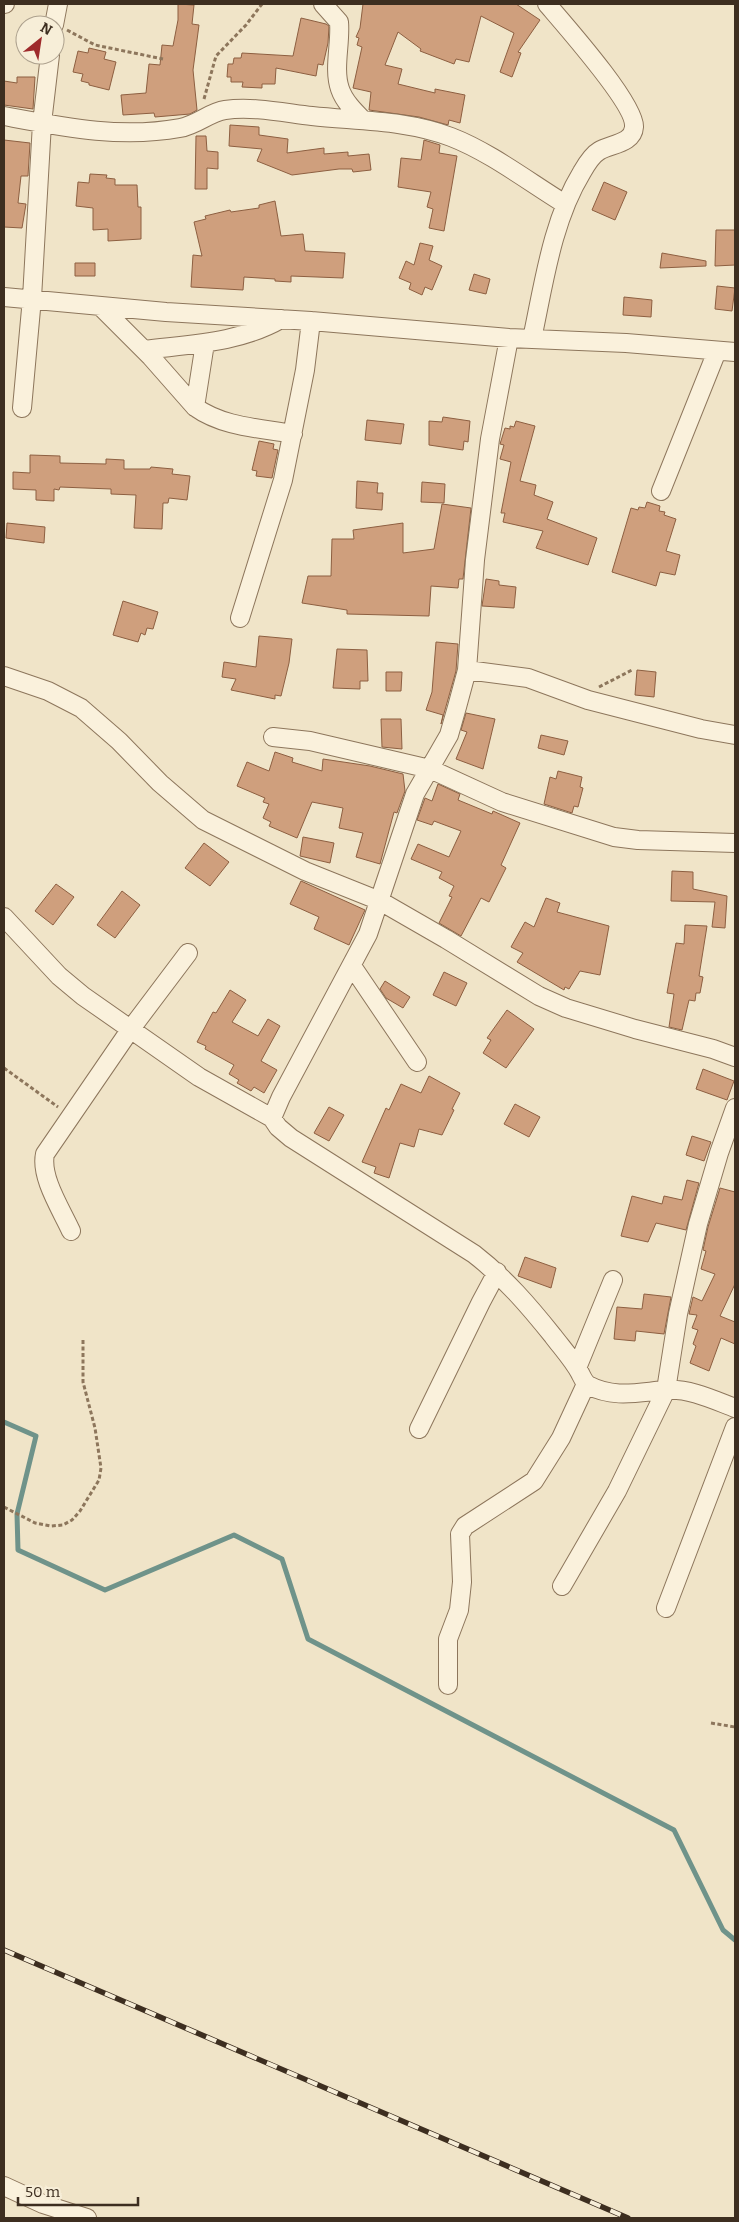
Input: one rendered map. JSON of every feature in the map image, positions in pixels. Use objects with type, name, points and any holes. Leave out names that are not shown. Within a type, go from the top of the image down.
[{"type":"street","points":[[323,4],[340,22],[338,68],[340,88],[351,107],[363,120]]},
{"type":"street","points":[[532,339],[565,204],[583,170],[597,152],[612,144],[626,141],[632,135],[634,127],[632,116],[618,94],[581,44],[547,4]]},
{"type":"street","points":[[22,408],[32,298],[42,123],[49,65]]},
{"type":"street","points":[[4,116],[123,134],[166,130],[198,123],[212,114],[225,110],[249,110],[412,126],[451,137],[491,158],[565,204]]},
{"type":"street","points":[[4,296],[166,312],[311,321],[509,338],[626,343],[735,352]]},
{"type":"street","points":[[100,306],[144,350],[195,407],[226,422],[293,434]]},
{"type":"street","points":[[144,350],[238,338],[256,332],[282,319]]},
{"type":"street","points":[[240,618],[280,494],[305,370],[311,321]]},
{"type":"street","points":[[272,1118],[281,1097],[368,934],[415,794],[449,735],[467,670],[471,595],[490,439],[509,338]]},
{"type":"street","points":[[195,407],[204,343]]},
{"type":"street","points":[[661,491],[717,351]]},
{"type":"street","points":[[467,670],[528,678],[578,696],[702,729],[735,735]]},
{"type":"street","points":[[4,676],[48,691],[81,708],[119,741],[160,783],[203,820],[305,871],[380,901],[539,996],[566,1008],[635,1029],[713,1049],[735,1057]]},
{"type":"street","points":[[273,737],[310,741],[430,769],[502,802],[595,832],[638,840],[735,843]]},
{"type":"street","points":[[4,917],[59,976],[130,1030],[199,1077],[272,1118],[278,1127],[291,1138],[474,1254],[497,1272],[533,1311],[577,1368],[586,1384],[602,1390],[631,1395],[666,1390],[699,1395],[735,1408]]},
{"type":"street","points":[[71,1231],[45,1174],[43,1163],[45,1154],[130,1030],[188,953]]},
{"type":"street","points":[[352,966],[417,1062]]},
{"type":"street","points":[[562,1586],[617,1491],[666,1390],[678,1314],[698,1224],[735,1108]]},
{"type":"street","points":[[418,1429],[480,1302],[497,1272]]},
{"type":"street","points":[[577,1368],[613,1280]]},
{"type":"street","points":[[448,1685],[448,1639],[459,1610],[462,1582],[460,1534],[465,1526],[534,1481],[561,1438],[586,1384]]},
{"type":"street","points":[[666,1608],[735,1427]]},
{"type":"street","points":[[4,2186],[44,2204],[86,2218]]},
{"type":"path","points":[[198,123],[216,56],[246,25],[262,4]]},
{"type":"path","points":[[65,26],[70,32],[95,45],[163,59]]},
{"type":"path","points":[[578,696],[632,670]]},
{"type":"path","points":[[4,1068],[41,1097],[70,1115]]},
{"type":"path","points":[[4,1507],[35,1523],[51,1526],[64,1525],[72,1520],[80,1511],[99,1480],[101,1468],[95,1428],[83,1382],[83,1339]]},
{"type":"path","points":[[711,1723],[735,1727]]},
{"type":"building","points":[[178,4],[194,5],[192,24],[199,25],[193,70],[197,110],[190,114],[155,117],[154,113],[123,115],[121,95],[146,93],[149,64],[160,65],[162,45],[173,46],[178,20]]},
{"type":"building","points":[[363,4],[516,4],[540,20],[518,52],[521,53],[512,77],[500,72],[514,33],[481,16],[469,62],[456,59],[454,64],[420,51],[421,49],[398,32],[385,65],[402,69],[398,84],[435,93],[435,89],[465,95],[460,123],[449,120],[448,125],[419,117],[369,110],[371,92],[353,88],[362,47],[357,45],[359,38],[356,37],[360,28]]},
{"type":"building","points":[[301,18],[329,26],[328,43],[323,65],[318,64],[316,76],[276,68],[275,84],[262,84],[262,88],[242,87],[243,82],[231,82],[231,77],[227,77],[228,64],[233,64],[234,58],[241,58],[242,53],[293,56]]},
{"type":"building","points":[[89,48],[106,52],[104,59],[116,62],[109,90],[81,81],[83,74],[73,72],[78,51],[88,53]]},
{"type":"building","points":[[17,77],[35,77],[33,109],[4,105],[4,81],[17,83]]},
{"type":"building","points":[[230,125],[259,127],[259,135],[288,139],[287,153],[324,148],[324,154],[348,152],[348,156],[369,154],[371,170],[353,172],[352,169],[339,169],[292,175],[257,161],[262,149],[229,146]]},
{"type":"building","points":[[196,136],[206,136],[207,151],[218,152],[218,169],[207,168],[207,189],[195,189]]},
{"type":"building","points":[[4,140],[30,143],[28,176],[21,176],[18,203],[26,204],[22,228],[4,227]]},
{"type":"building","points":[[424,140],[440,145],[439,153],[457,156],[444,231],[429,228],[433,209],[427,207],[431,192],[398,187],[401,158],[421,160]]},
{"type":"building","points":[[90,174],[107,175],[106,178],[115,179],[115,185],[137,185],[138,207],[141,207],[141,239],[108,241],[108,229],[93,230],[93,208],[76,206],[78,182],[89,183]]},
{"type":"building","points":[[604,182],[627,192],[615,220],[592,210]]},
{"type":"building","points":[[275,201],[281,236],[303,234],[305,251],[345,253],[343,278],[291,276],[291,282],[244,277],[243,290],[191,287],[193,255],[202,256],[194,222],[206,219],[205,216],[230,210],[231,212],[259,208],[259,205]]},
{"type":"building","points":[[716,230],[735,230],[735,265],[715,266]]},
{"type":"building","points":[[420,243],[433,246],[429,260],[442,266],[432,290],[425,287],[422,295],[409,289],[411,283],[399,278],[406,261],[414,265]]},
{"type":"building","points":[[662,253],[706,261],[706,266],[660,268]]},
{"type":"building","points":[[75,263],[95,263],[95,276],[75,276]]},
{"type":"building","points":[[474,274],[490,279],[486,294],[469,290]]},
{"type":"building","points":[[717,286],[735,288],[732,311],[715,309]]},
{"type":"building","points":[[624,297],[652,300],[651,317],[623,315]]},
{"type":"building","points":[[443,417],[470,421],[468,442],[464,441],[463,450],[429,445],[429,421],[442,422]]},
{"type":"building","points":[[367,420],[404,424],[401,444],[365,440]]},
{"type":"building","points":[[516,421],[535,426],[520,481],[536,485],[534,495],[553,502],[547,519],[597,538],[588,565],[536,548],[543,531],[503,522],[505,513],[501,513],[511,462],[500,459],[504,445],[500,444],[505,428],[510,429],[510,426],[514,427]]},
{"type":"building","points":[[259,441],[274,444],[273,449],[278,450],[272,478],[256,476],[257,471],[252,470]]},
{"type":"building","points":[[30,455],[60,456],[60,463],[106,464],[106,459],[124,460],[124,469],[150,469],[151,467],[173,469],[172,474],[190,476],[187,500],[169,498],[168,503],[163,503],[162,529],[134,528],[136,495],[111,494],[111,489],[60,487],[59,490],[54,489],[54,501],[36,500],[36,490],[13,489],[13,472],[30,473]]},
{"type":"building","points":[[357,481],[378,483],[377,493],[383,493],[382,510],[356,508]]},
{"type":"building","points":[[422,482],[445,484],[444,503],[421,502]]},
{"type":"building","points":[[647,502],[660,506],[659,511],[665,512],[664,515],[676,519],[666,551],[680,555],[675,575],[660,572],[656,586],[612,572],[631,508],[638,510],[639,507],[645,508]]},
{"type":"building","points":[[442,504],[471,508],[463,579],[459,579],[458,588],[431,586],[429,616],[347,614],[347,610],[302,603],[308,576],[331,576],[332,539],[354,539],[353,530],[403,523],[403,553],[434,549]]},
{"type":"building","points":[[7,523],[45,527],[44,543],[6,538]]},
{"type":"building","points":[[486,579],[499,581],[499,585],[516,587],[514,608],[482,606]]},
{"type":"building","points":[[123,601],[158,612],[153,629],[147,628],[145,635],[141,633],[138,642],[113,635]]},
{"type":"building","points":[[259,636],[292,639],[289,663],[281,696],[275,695],[275,699],[231,690],[236,679],[222,677],[224,662],[256,667]]},
{"type":"building","points":[[436,642],[458,644],[456,671],[441,724],[443,715],[426,710],[432,692]]},
{"type":"building","points":[[337,649],[367,650],[368,681],[360,681],[360,689],[333,688]]},
{"type":"building","points":[[637,670],[656,672],[654,697],[635,695]]},
{"type":"building","points":[[386,672],[402,672],[401,691],[386,691]]},
{"type":"building","points":[[466,713],[495,719],[483,769],[456,759],[467,732],[461,730]]},
{"type":"building","points":[[381,719],[401,719],[402,749],[382,747]]},
{"type":"building","points":[[541,735],[568,741],[564,755],[538,748]]},
{"type":"building","points":[[275,752],[293,758],[292,762],[322,771],[323,759],[370,766],[403,774],[405,791],[397,813],[394,812],[380,864],[356,857],[363,833],[339,828],[343,808],[312,802],[297,838],[269,826],[271,822],[263,818],[269,804],[263,802],[265,798],[237,786],[247,762],[269,771]]},
{"type":"building","points":[[558,771],[582,777],[580,787],[583,788],[578,807],[574,806],[572,813],[544,804],[550,777],[556,779]]},
{"type":"building","points":[[438,784],[460,794],[458,800],[492,814],[493,811],[520,823],[501,865],[506,868],[489,902],[481,898],[461,936],[439,923],[452,897],[449,896],[454,886],[439,878],[442,872],[411,859],[418,844],[449,857],[461,831],[434,821],[432,825],[417,820],[425,798],[432,801]]},
{"type":"building","points":[[303,837],[334,843],[330,863],[300,856]]},
{"type":"building","points":[[204,843],[229,862],[210,886],[185,868]]},
{"type":"building","points":[[672,871],[693,872],[693,889],[727,896],[725,928],[712,927],[715,902],[671,901]]},
{"type":"building","points":[[301,881],[365,910],[349,945],[314,929],[319,917],[290,904]]},
{"type":"building","points":[[56,884],[74,897],[53,925],[35,911]]},
{"type":"building","points":[[122,891],[140,905],[115,938],[97,925]]},
{"type":"building","points":[[546,898],[560,903],[557,912],[609,926],[600,975],[580,971],[569,989],[565,987],[564,990],[517,962],[523,953],[511,947],[525,922],[534,927]]},
{"type":"building","points":[[685,925],[707,926],[699,976],[703,977],[700,993],[696,993],[695,1001],[689,1000],[682,1030],[669,1027],[674,994],[667,993],[676,943],[684,944]]},
{"type":"building","points":[[444,972],[467,983],[456,1006],[433,995]]},
{"type":"building","points":[[385,981],[410,997],[403,1008],[386,998],[380,989]]},
{"type":"building","points":[[230,990],[246,1000],[232,1022],[258,1036],[268,1019],[280,1026],[261,1061],[277,1070],[264,1093],[254,1087],[251,1091],[237,1083],[239,1080],[229,1074],[234,1065],[205,1049],[206,1046],[197,1042],[213,1012],[216,1013]]},
{"type":"building","points":[[507,1010],[534,1029],[506,1068],[483,1053],[491,1040],[487,1038]]},
{"type":"building","points":[[703,1069],[734,1081],[727,1100],[696,1089]]},
{"type":"building","points":[[429,1076],[460,1093],[442,1135],[419,1129],[414,1147],[400,1143],[389,1178],[374,1173],[376,1167],[362,1162],[386,1108],[389,1110],[401,1084],[421,1093]]},
{"type":"building","points":[[515,1104],[540,1117],[529,1137],[504,1124]]},
{"type":"building","points":[[329,1107],[344,1115],[329,1141],[314,1133]]},
{"type":"building","points":[[692,1136],[711,1142],[704,1161],[686,1155]]},
{"type":"building","points":[[687,1180],[699,1183],[686,1230],[656,1223],[648,1242],[621,1236],[632,1196],[662,1204],[664,1196],[682,1200]]},
{"type":"building","points":[[720,1188],[735,1192],[735,1284],[720,1316],[735,1322],[735,1344],[721,1338],[709,1371],[690,1363],[696,1346],[693,1344],[698,1330],[692,1328],[697,1315],[689,1314],[693,1297],[702,1301],[715,1274],[701,1269],[706,1251],[703,1250],[708,1227]]},
{"type":"building","points":[[525,1257],[556,1268],[551,1288],[518,1276]]},
{"type":"building","points":[[644,1294],[671,1297],[664,1334],[636,1331],[635,1341],[614,1339],[617,1307],[642,1309]]},
{"type":"waterway","points":[[4,1422],[36,1436],[17,1514],[18,1550],[105,1590],[234,1535],[282,1559],[308,1639],[674,1830],[723,1930],[735,1940]]},
{"type":"railway","points":[[4,1950],[628,2218]]}]
